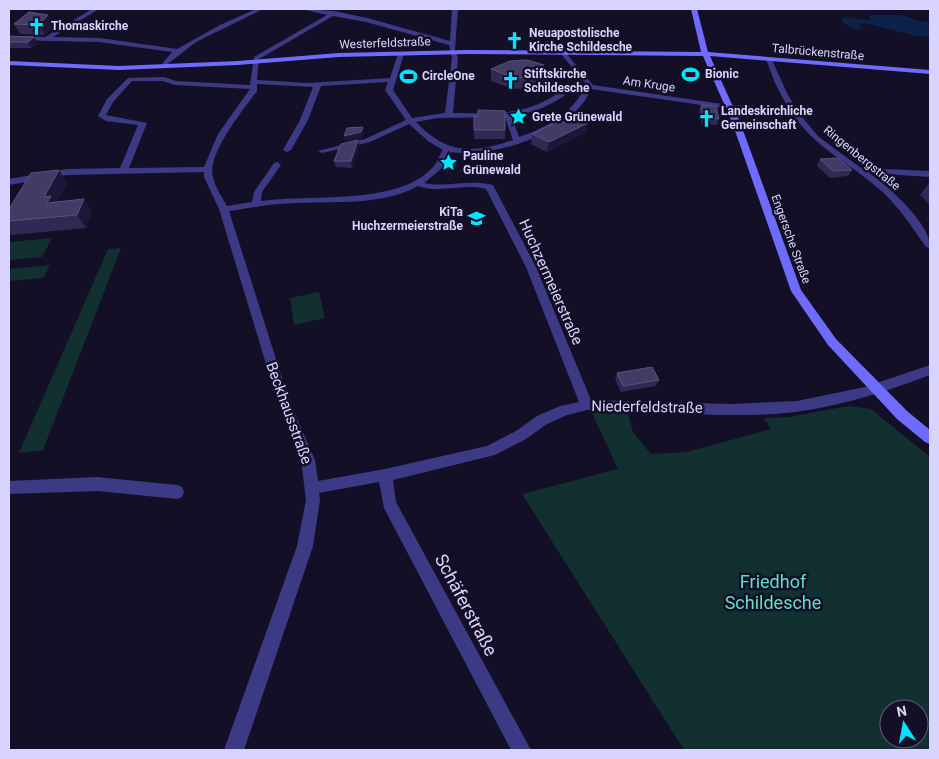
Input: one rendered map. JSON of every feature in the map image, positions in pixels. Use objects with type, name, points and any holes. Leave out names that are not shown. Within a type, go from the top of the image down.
[{"type":"main road","name":"Engersche Straße","points":[[694,9],[704,54],[729,107],[796,291],[832,342],[902,416],[930,438]]},
{"type":"main road","name":"Westerfeldstraße","points":[[9,64],[119,68],[254,62],[324,56],[401,54],[453,48],[704,54]]},
{"type":"main road","name":"Talbrückenstraße","points":[[704,54],[930,72]]},
{"type":"street","points":[[47,38],[96,9]]},
{"type":"street","points":[[164,66],[177,51],[214,30],[260,9]]},
{"type":"street","points":[[306,9],[334,13],[453,48]]},
{"type":"street","points":[[449,115],[454,81],[455,9]]},
{"type":"street","points":[[9,182],[67,172],[207,169],[222,134],[254,84],[254,62],[258,56],[334,13]]},
{"type":"street","points":[[9,38],[99,40],[177,51]]},
{"type":"street","points":[[401,54],[389,90],[395,102],[437,144],[448,150],[478,152],[540,132],[575,112],[587,98],[590,87],[580,70],[562,52]]},
{"type":"street","name":"Ringenbergstraße","points":[[769,59],[781,91],[795,111],[824,145],[881,187],[907,213],[930,245]]},
{"type":"street","points":[[123,172],[143,123],[106,119],[102,116],[110,101],[130,79],[164,78],[177,83],[198,85],[318,84],[392,80]]},
{"type":"street","points":[[287,150],[304,120],[318,84]]},
{"type":"street","points":[[322,151],[356,144],[412,120],[449,115],[508,115],[536,110],[552,102],[561,94],[562,84]]},
{"type":"street","name":"Am Kruge","points":[[590,87],[729,107],[795,111]]},
{"type":"street","points":[[508,115],[514,137],[518,140]]},
{"type":"street","points":[[224,210],[256,204],[381,196],[403,191],[417,183],[438,166],[448,150]]},
{"type":"street","points":[[256,204],[258,192],[277,166]]},
{"type":"street","name":"Beckhausstraße","points":[[207,169],[210,183],[224,210],[283,400],[308,460],[313,488],[312,515],[305,546],[234,750]]},
{"type":"street","points":[[859,170],[930,174]]},
{"type":"street","name":"Huchzermeierstraße","points":[[417,183],[429,188],[478,184],[490,186],[531,267],[587,405]]},
{"type":"street","name":"Niederfeldstraße","points":[[313,488],[384,475],[490,450],[521,435],[542,420],[565,410],[587,405],[753,409],[808,404],[876,389],[930,370]]},
{"type":"street","name":"Schäferstraße","points":[[384,475],[389,504],[521,750]]},
{"type":"street","points":[[9,488],[97,484],[177,492]]},
{"type":"green space","points":[[52,238],[42,257],[9,260],[9,242]]},
{"type":"green space","points":[[121,248],[43,450],[19,453],[108,249]]},
{"type":"green space","points":[[50,265],[43,278],[9,281],[9,269]]},
{"type":"green space","points":[[319,292],[325,318],[294,325],[290,298]]},
{"type":"green space","name":"Friedhof Schildesche","points":[[848,406],[871,409],[930,457],[930,750],[684,750],[522,494],[618,469],[592,413],[628,413],[633,432],[651,454],[687,452],[771,429],[764,418],[789,417]]},
{"type":"water","points":[[902,15],[923,22],[930,21],[930,37],[916,36],[865,23],[859,24],[863,29],[854,29],[841,21],[843,17],[871,20],[869,16]]},
{"type":"building","points":[[29,12],[48,15],[39,25],[14,24]]},
{"type":"building","points":[[9,36],[34,37],[28,42],[9,42]]},
{"type":"building","points":[[527,60],[544,65],[538,68],[557,76],[514,78],[491,69],[510,61]]},
{"type":"building","points":[[701,105],[716,106],[719,119],[704,118]]},
{"type":"building","points":[[478,110],[505,111],[505,130],[474,130],[474,116],[478,116]]},
{"type":"building","points":[[557,122],[588,123],[549,142],[532,134]]},
{"type":"building","points":[[363,127],[361,132],[344,136],[347,128]]},
{"type":"building","points":[[358,140],[351,161],[334,161],[341,144]]},
{"type":"building","points":[[838,158],[852,170],[833,171],[820,159]]},
{"type":"building","points":[[59,170],[44,197],[51,196],[47,203],[84,199],[77,215],[9,221],[9,209],[31,173]]},
{"type":"building","points":[[652,367],[659,380],[623,386],[617,373]]},
{"type":"place","name":"Thomaskirche","points":[[37,26]]},
{"type":"place","name":"Neuapostolische Kirche Schildesche","points":[[515,40]]},
{"type":"place","name":"Bionic","points":[[691,74]]},
{"type":"place","name":"CircleOne","points":[[408,76]]},
{"type":"place","name":"Stiftskirche Schildesche","points":[[510,81]]},
{"type":"place","name":"Grete Grünewald","points":[[518,117]]},
{"type":"place","name":"Landeskirchliche Gemeinschaft","points":[[707,118]]},
{"type":"place","name":"Pauline Grünewald","points":[[449,163]]},
{"type":"place","name":"KiTa Huchzermeierstraße","points":[[477,219]]}]
